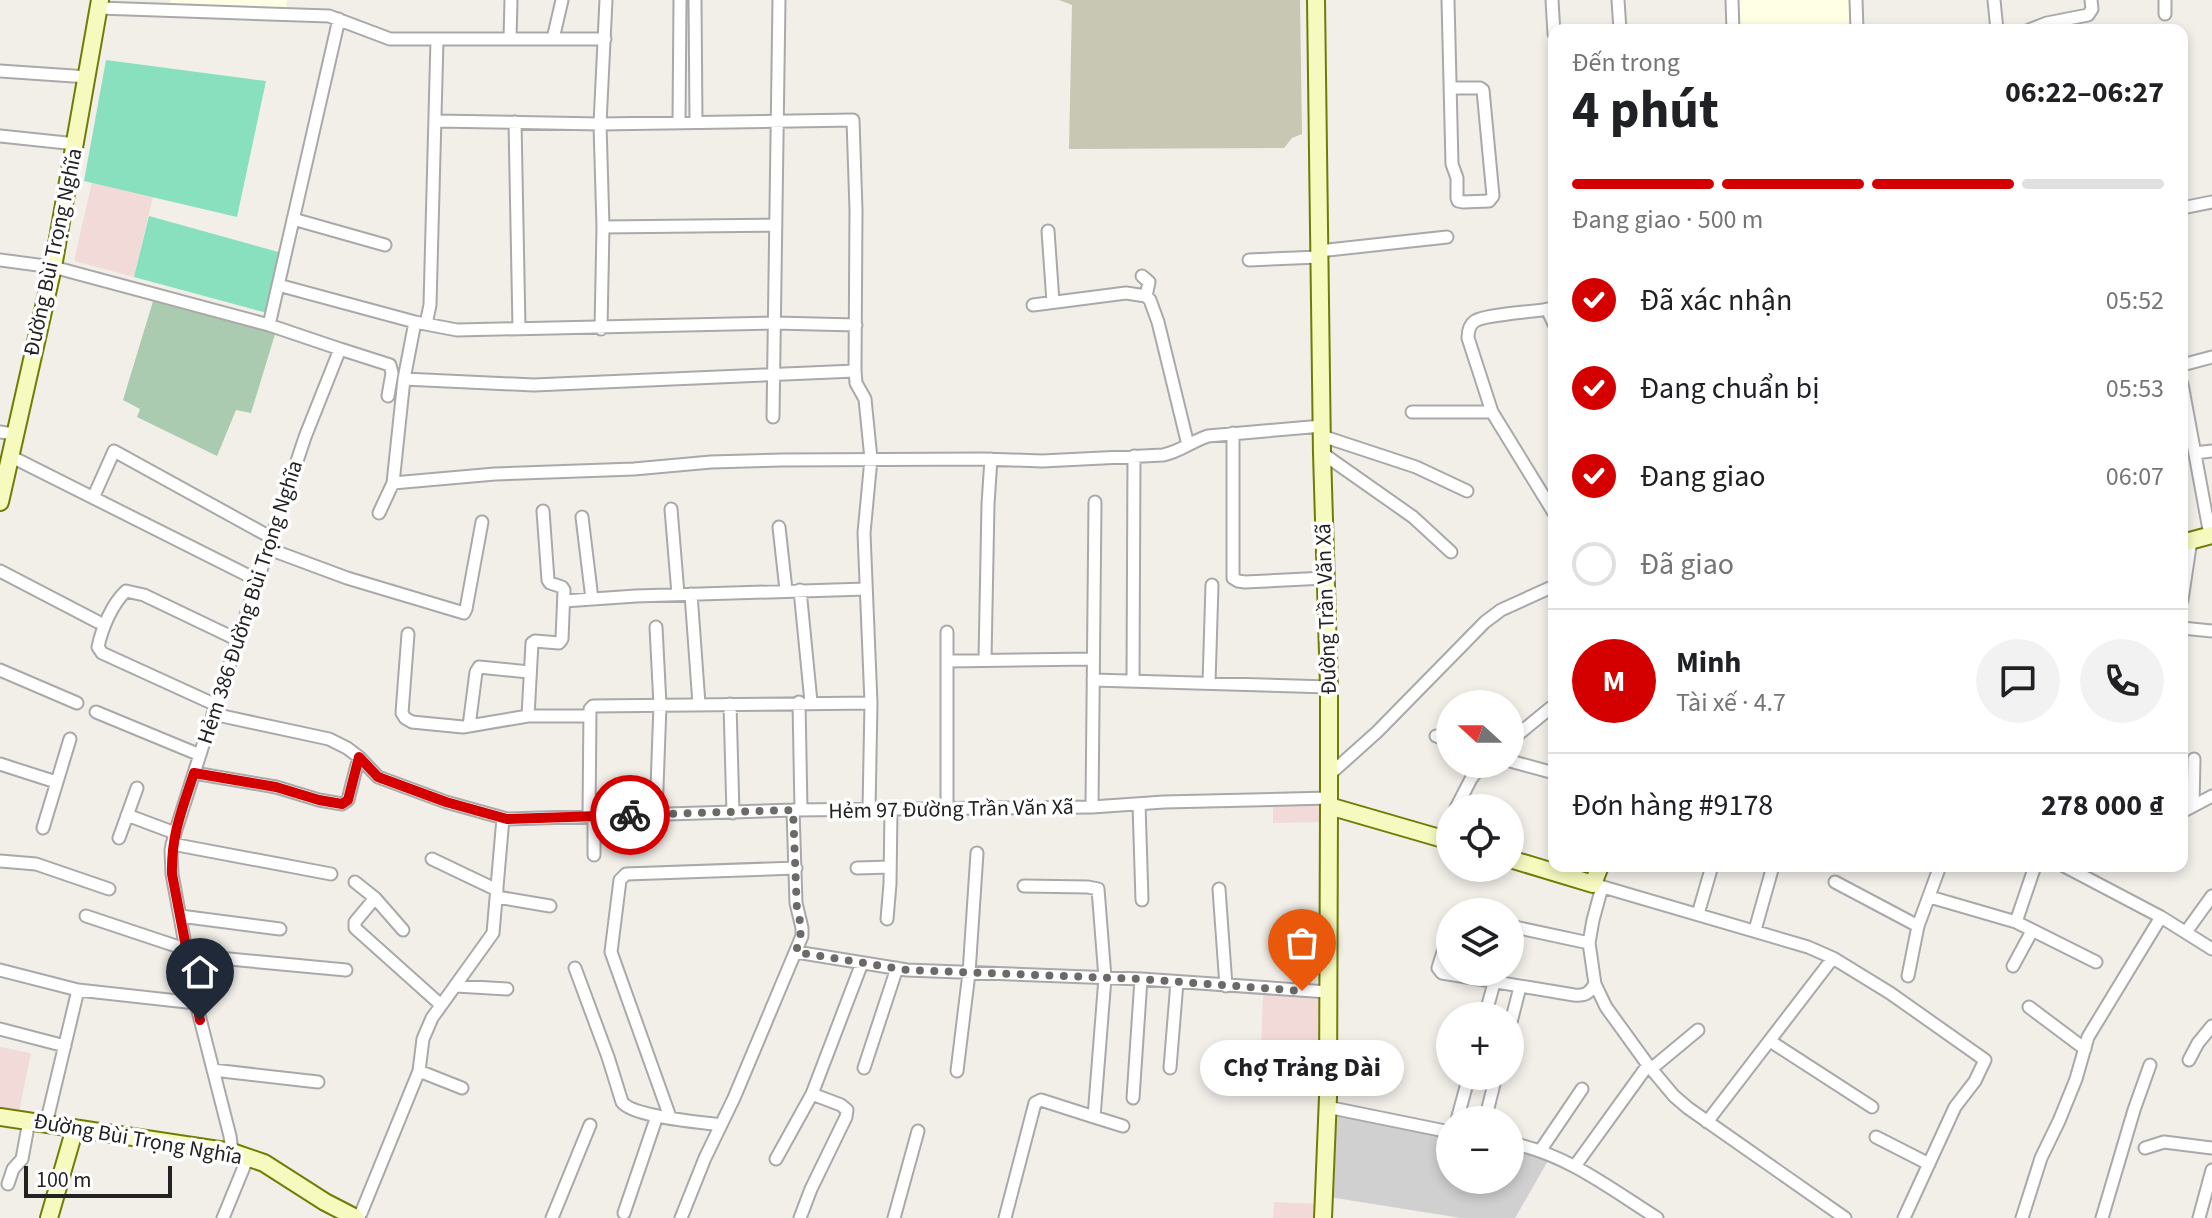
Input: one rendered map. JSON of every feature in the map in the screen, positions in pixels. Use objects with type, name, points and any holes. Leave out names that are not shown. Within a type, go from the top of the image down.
[{"type":"street","points":[[510,39],[511,0]]},
{"type":"street","points":[[553,39],[562,0]]},
{"type":"street","points":[[601,329],[603,227],[600,124],[606,0]]},
{"type":"street","points":[[679,122],[680,0]]},
{"type":"street","points":[[695,0],[696,121]]},
{"type":"street","points":[[773,417],[779,0]]},
{"type":"street","name":"Đường Trần Văn Xã","points":[[1316,0],[1329,687],[1327,1107],[1323,1218]]},
{"type":"street","points":[[1448,0],[1450,88],[1452,164],[1457,178],[1458,201],[1489,201],[1493,196],[1483,90],[1450,88]]},
{"type":"street","points":[[1552,0],[1553,24]]},
{"type":"street","points":[[1618,0],[1620,24]]},
{"type":"street","points":[[1732,0],[1733,24]]},
{"type":"street","points":[[1856,0],[1857,24]]},
{"type":"street","points":[[1994,0],[1996,24]]},
{"type":"street","points":[[2064,24],[2088,15],[2092,9],[2091,0]]},
{"type":"street","points":[[2165,0],[2165,14]]},
{"type":"street","points":[[100,4],[329,16],[390,39],[605,39]]},
{"type":"street","name":"Đường Bùi Trọng Nghĩa","points":[[0,502],[10,456],[7,433],[53,267],[100,4]]},
{"type":"street","points":[[269,325],[339,19]]},
{"type":"street","points":[[379,513],[393,483],[404,379],[420,323],[430,305],[437,40]]},
{"type":"street","points":[[0,71],[88,77]]},
{"type":"street","points":[[436,121],[600,124],[853,120],[855,371],[856,383],[865,399],[871,459],[864,533],[871,703],[869,809]]},
{"type":"street","points":[[515,122],[519,328]]},
{"type":"street","points":[[0,136],[76,144]]},
{"type":"street","points":[[2188,207],[2212,202]]},
{"type":"street","points":[[293,219],[385,245]]},
{"type":"street","points":[[603,227],[776,225]]},
{"type":"street","points":[[1048,231],[1053,302]]},
{"type":"street","points":[[1249,260],[1447,237]]},
{"type":"street","points":[[0,260],[53,267],[269,325],[390,365],[392,373],[388,396]]},
{"type":"street","points":[[1146,296],[1150,280]]},
{"type":"street","points":[[278,285],[457,330],[775,323],[856,325]]},
{"type":"street","points":[[1033,305],[1126,293],[1146,296],[1153,304],[1188,445]]},
{"type":"street","points":[[1548,309],[1474,321],[1468,330],[1492,412],[1548,503]]},
{"type":"street","name":"Hẻm 386 Đường Bùi Trọng Nghĩa","points":[[240,1154],[230,1136],[196,1003],[172,874],[174,839],[305,437],[340,349]]},
{"type":"street","points":[[2188,363],[2212,357]]},
{"type":"street","points":[[404,379],[534,385],[855,371]]},
{"type":"street","points":[[1412,412],[1492,412]]},
{"type":"street","points":[[2188,416],[2211,535],[2188,542]]},
{"type":"street","points":[[1233,433],[1233,578],[1245,582],[1325,578]]},
{"type":"street","points":[[393,483],[460,476],[634,469],[711,462],[871,459],[1042,461],[1134,456],[1176,453],[1208,436],[1233,433],[1322,439],[1416,467],[1467,491]]},
{"type":"street","points":[[1322,439],[1451,552]]},
{"type":"street","points":[[93,498],[114,451],[270,543],[347,578],[464,613],[482,522]]},
{"type":"street","points":[[2195,453],[2212,451]]},
{"type":"street","points":[[10,456],[259,581]]},
{"type":"street","points":[[1133,681],[1134,456]]},
{"type":"street","points":[[985,660],[991,459]]},
{"type":"street","points":[[1092,807],[1095,502]]},
{"type":"street","points":[[671,509],[678,594]]},
{"type":"street","points":[[528,716],[532,643],[562,641],[562,587],[548,580],[543,511]]},
{"type":"street","points":[[582,517],[592,599]]},
{"type":"street","points":[[779,527],[786,590]]},
{"type":"street","points":[[0,571],[98,622]]},
{"type":"street","points":[[1209,683],[1212,585]]},
{"type":"street","points":[[564,601],[678,594],[866,589]]},
{"type":"street","points":[[1329,775],[1377,732],[1485,622],[1501,610],[1548,589]]},
{"type":"street","points":[[681,1218],[796,952],[802,928],[797,911],[796,868],[805,702],[800,590]]},
{"type":"street","name":"Hẻm 97 Đường Trần Văn Xã","points":[[238,640],[144,595],[126,591],[120,596],[98,647],[102,653],[214,710],[329,739],[359,757],[378,777],[446,802],[503,818],[1329,802]]},
{"type":"street","points":[[691,594],[699,704]]},
{"type":"street","points":[[656,627],[660,705],[656,814]]},
{"type":"street","points":[[2188,629],[2212,631]]},
{"type":"street","points":[[947,632],[947,808]]},
{"type":"street","points":[[408,634],[402,708],[405,718],[412,722],[463,727],[528,716],[590,716]]},
{"type":"street","points":[[947,661],[1093,659]]},
{"type":"street","points":[[469,726],[479,667],[529,672]]},
{"type":"street","points":[[0,670],[77,703]]},
{"type":"street","points":[[1093,680],[1329,687]]},
{"type":"street","points":[[594,855],[590,716],[593,706],[871,703]]},
{"type":"street","points":[[730,704],[733,813]]},
{"type":"street","points":[[1524,730],[1548,710]]},
{"type":"street","points":[[96,712],[200,755]]},
{"type":"street","points":[[43,828],[70,739]]},
{"type":"street","points":[[194,773],[276,787],[342,804],[348,800],[359,757]]},
{"type":"street","points":[[2188,809],[2194,759]]},
{"type":"street","points":[[0,764],[56,782]]},
{"type":"street","points":[[1524,765],[1548,771]]},
{"type":"street","points":[[119,838],[137,788]]},
{"type":"street","points":[[2188,809],[2212,796]]},
{"type":"street","points":[[1329,802],[1436,837]]},
{"type":"street","points":[[1139,804],[1142,900]]},
{"type":"street","points":[[887,919],[891,809]]},
{"type":"street","points":[[127,815],[174,839],[331,874]]},
{"type":"street","points":[[358,1218],[419,1071],[423,1039],[432,1018],[493,933],[503,818]]},
{"type":"street","points":[[957,1071],[969,973],[977,853]]},
{"type":"street","points":[[432,859],[497,894],[550,906]]},
{"type":"street","points":[[0,861],[36,864],[109,889]]},
{"type":"street","points":[[1524,863],[1548,871]]},
{"type":"street","points":[[857,868],[890,867]]},
{"type":"street","points":[[624,1213],[664,1117],[611,952],[620,880],[626,874],[796,868]]},
{"type":"street","points":[[1552,872],[1798,943],[1833,958],[1890,993],[1985,1060],[1975,1081],[1955,1107],[1904,1218]]},
{"type":"street","points":[[1599,872],[1589,943],[1595,984],[1606,1007],[1674,1096],[1828,1213],[1845,1218]]},
{"type":"street","points":[[1698,914],[1710,872]]},
{"type":"street","points":[[1755,930],[1771,872]]},
{"type":"street","points":[[1908,976],[1918,926],[1938,872]]},
{"type":"street","points":[[2016,922],[2033,872]]},
{"type":"street","points":[[2075,872],[2161,917],[2212,949]]},
{"type":"street","points":[[355,882],[375,898],[403,930]]},
{"type":"street","points":[[1835,882],[1918,926]]},
{"type":"street","points":[[1024,886],[1098,889],[1105,978],[1094,1117]]},
{"type":"street","points":[[1219,889],[1226,986]]},
{"type":"street","points":[[2186,932],[2212,896]]},
{"type":"street","points":[[1930,897],[2016,922],[2096,962]]},
{"type":"street","points":[[375,898],[355,922],[355,928],[441,1005]]},
{"type":"street","points":[[86,916],[186,952],[346,970]]},
{"type":"street","points":[[180,916],[280,929]]},
{"type":"street","points":[[2022,1218],[2041,1158],[2059,1121],[2088,1037],[2161,917]]},
{"type":"street","points":[[1524,929],[1589,943]]},
{"type":"street","points":[[2013,966],[2032,931]]},
{"type":"street","points":[[796,952],[897,968],[1141,979],[1328,992]]},
{"type":"street","points":[[1707,1122],[1833,958]]},
{"type":"street","points":[[776,1159],[812,1094],[862,963]]},
{"type":"street","points":[[575,968],[622,1102],[631,1110],[721,1125]]},
{"type":"street","points":[[864,1068],[897,968]]},
{"type":"street","points":[[0,970],[78,990],[196,1003]]},
{"type":"street","points":[[1133,1098],[1141,979]]},
{"type":"street","points":[[1170,1068],[1177,982]]},
{"type":"street","points":[[1514,986],[1583,996],[1595,984]]},
{"type":"street","points":[[456,986],[507,989]]},
{"type":"street","points":[[1516,1002],[1520,987]]},
{"type":"street","points":[[8,1184],[38,1122],[65,1046],[78,990]]},
{"type":"street","points":[[2029,1007],[2085,1049]]},
{"type":"street","points":[[2189,1060],[2212,1026]]},
{"type":"street","points":[[0,1029],[65,1046]]},
{"type":"street","points":[[1575,1166],[1650,1067],[1698,1030]]},
{"type":"street","points":[[1770,1041],[1872,1107]]},
{"type":"street","points":[[2102,1218],[2150,1065]]},
{"type":"street","points":[[213,1070],[318,1082]]},
{"type":"street","points":[[419,1071],[462,1088]]},
{"type":"street","points":[[1540,1151],[1582,1089]]},
{"type":"street","points":[[800,1218],[847,1110],[812,1094]]},
{"type":"street","points":[[1005,1218],[1035,1103],[1041,1100],[1123,1126]]},
{"type":"street","points":[[1327,1107],[1436,1129]]},
{"type":"street","name":"Đường Bùi Trọng Nghĩa","points":[[0,1117],[240,1154],[264,1163],[325,1202],[358,1218]]},
{"type":"street","points":[[552,1218],[590,1125]]},
{"type":"street","points":[[49,1218],[75,1128]]},
{"type":"street","points":[[894,1218],[918,1131]]},
{"type":"street","points":[[1876,1137],[1929,1164]]},
{"type":"street","points":[[2145,1148],[2164,1142],[2212,1148]]},
{"type":"street","points":[[1524,1147],[1575,1166],[1657,1218]]},
{"type":"street","points":[[223,1218],[240,1154]]},
{"type":"street","points":[[2204,1211],[2212,1170]]},
{"type":"shaded area","points":[[171,0],[287,0],[286,13],[170,8]]},
{"type":"shaded area","points":[[1059,0],[1300,0],[1302,134],[1292,138],[1284,148],[1069,149],[1072,5]]},
{"type":"shaded area","points":[[1735,0],[1850,0],[1851,24],[1737,24]]},
{"type":"shaded area","points":[[92,182],[153,197],[134,277],[74,261]]},
{"type":"shaded area","points":[[154,298],[276,331],[251,413],[236,410],[217,456],[137,417],[140,409],[123,400]]},
{"type":"shaded area","points":[[1324,801],[1324,822],[1273,823],[1273,803]]},
{"type":"shaded area","points":[[1263,992],[1322,995],[1322,1056],[1261,1054]]},
{"type":"shaded area","points":[[0,1047],[31,1053],[18,1117],[0,1113]]},
{"type":"shaded area","points":[[1333,1112],[1436,1131],[1436,1194],[1524,1194],[1524,1151],[1549,1159],[1515,1218],[1461,1218],[1329,1197]]},
{"type":"shaded area","points":[[1274,1202],[1318,1204],[1318,1218],[1273,1218]]},
{"type":"green space","points":[[106,60],[266,81],[237,217],[84,181]]},
{"type":"green space","points":[[149,216],[282,253],[267,313],[134,277]]},
{"type":"way so far","points":[[630,815],[793,810],[797,911],[802,928],[796,952],[907,970],[1141,979],[1302,991]]},
{"type":"place","name":"Chợ Trảng Dài","points":[[1302,991]]},
{"type":"route","points":[[200,1020],[172,874],[171,850],[194,773],[276,787],[342,804],[348,800],[359,757],[378,777],[446,802],[507,819],[630,815]]}]
